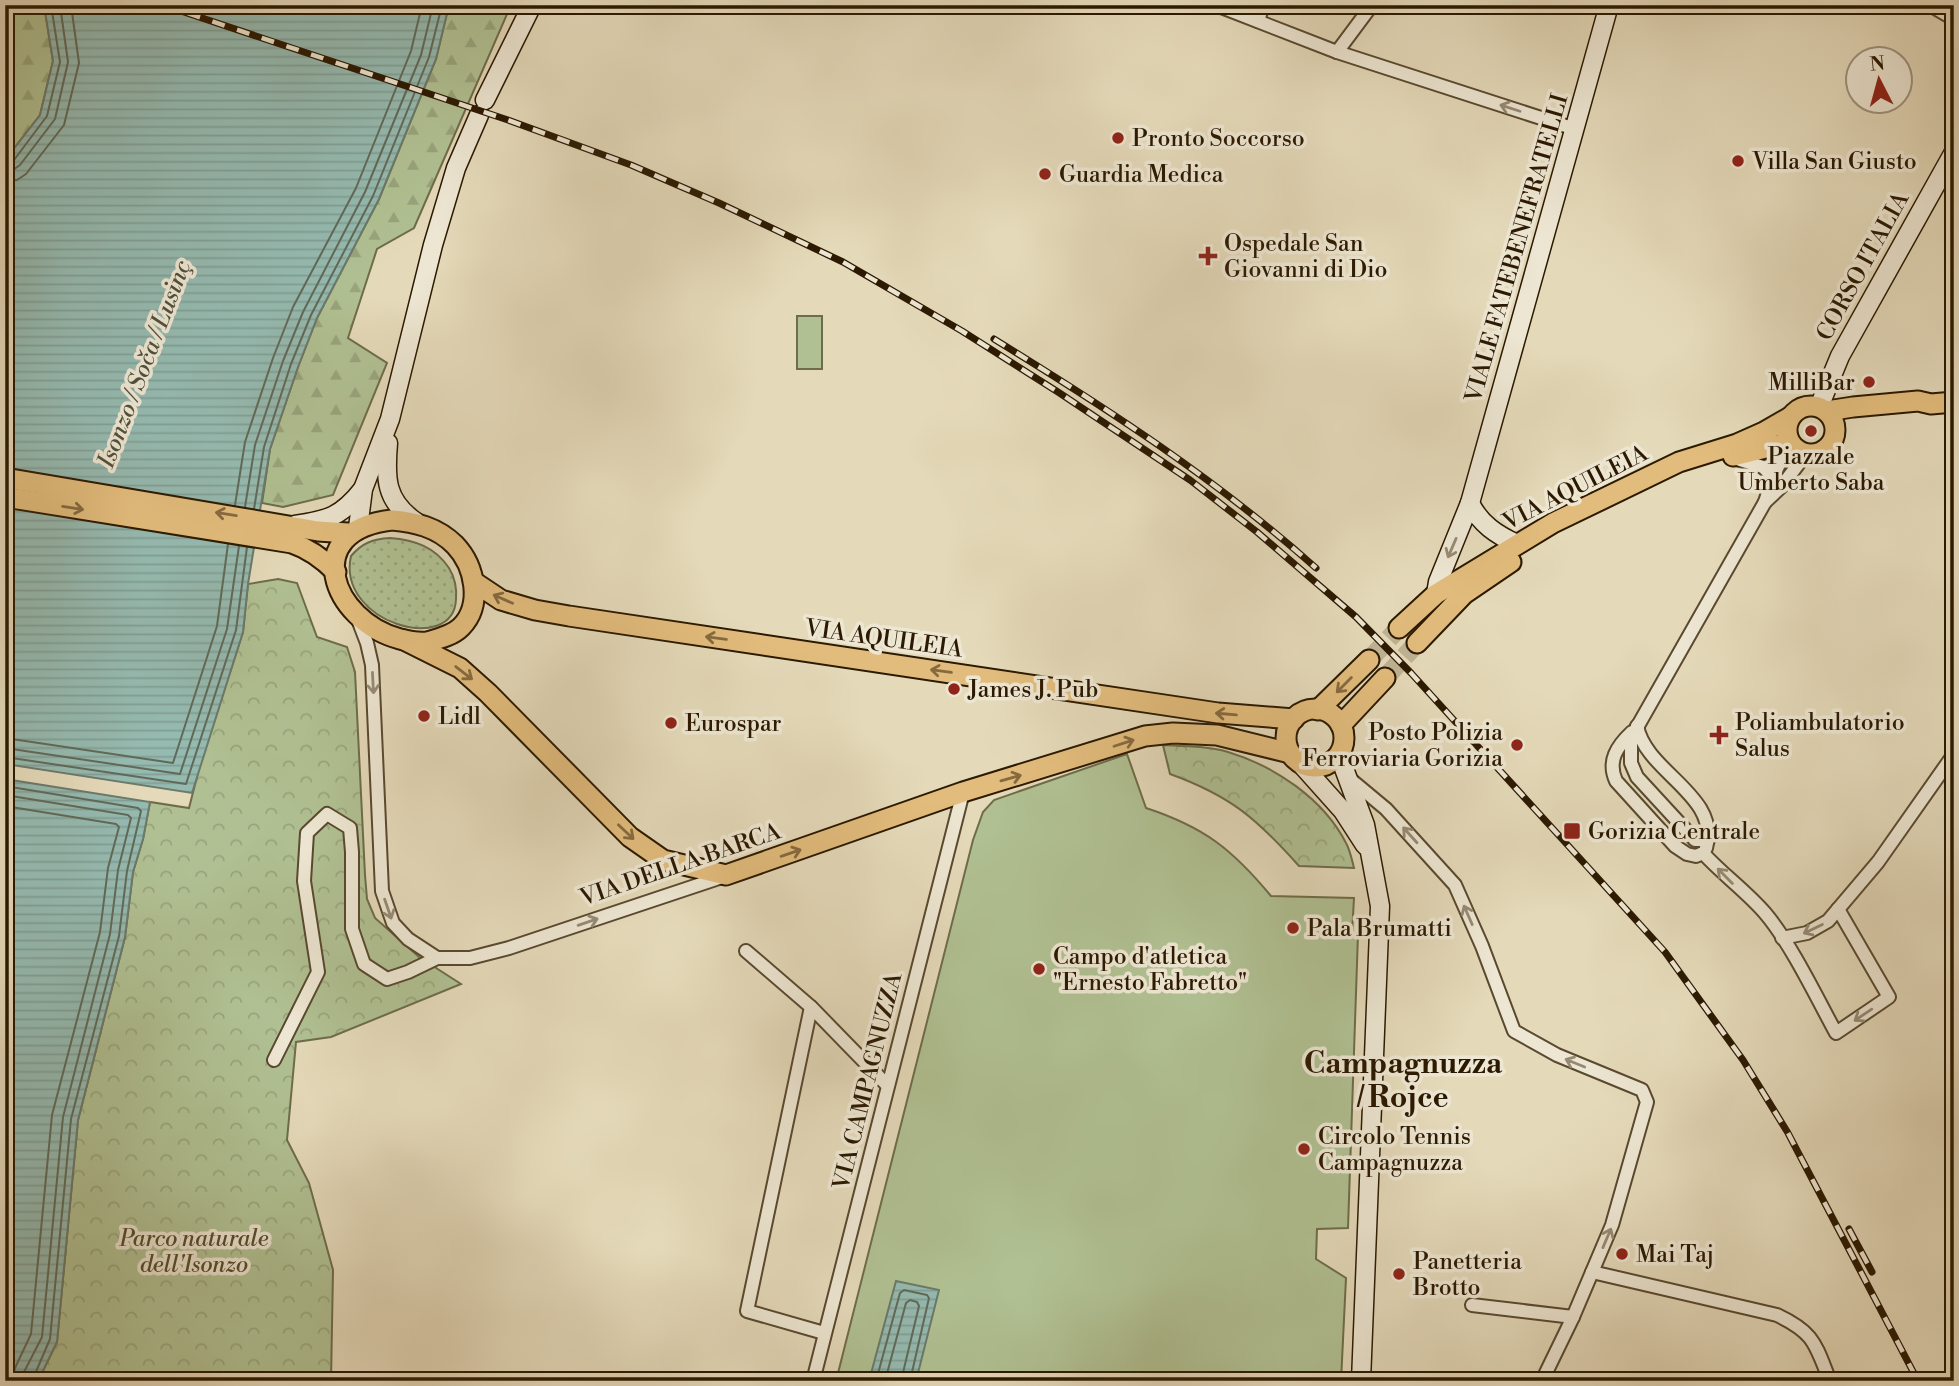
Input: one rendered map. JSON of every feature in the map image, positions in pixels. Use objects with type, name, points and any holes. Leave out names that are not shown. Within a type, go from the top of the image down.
[{"type":"main road","points":[[390,419],[385,475],[395,504],[416,522],[455,545],[468,565],[474,582],[474,606],[461,627],[444,638],[422,643],[389,636],[357,617],[347,605],[337,582],[335,562],[338,548],[353,531],[363,489],[390,419],[433,245],[456,168],[532,5]]},
{"type":"main road","name":"VIALE FATEBENEFRATELLI","points":[[1436,594],[1438,582],[1470,503],[1609,5]]},
{"type":"main road","name":"CORSO ITALIA","points":[[1827,415],[1840,356],[1954,152]]},
{"type":"main road","points":[[1827,415],[1834,438],[1827,448],[1818,453],[1806,454],[1797,450],[1790,442],[1787,425],[1790,417],[1801,407],[1827,415],[1861,418],[1954,402]]},
{"type":"main road","name":"VIA AQUILEIA","points":[[1399,628],[1436,594],[1553,523],[1679,462],[1737,444],[1790,417]]},
{"type":"main road","points":[[1727,457],[1790,442]]},
{"type":"main road","name":"VIA AQUILEIA","points":[[1417,643],[1464,594],[1539,543],[1649,485],[1727,457]]},
{"type":"main road","points":[[5,478],[293,534],[328,520],[347,507],[363,489]]},
{"type":"main road","points":[[5,497],[293,534],[353,531],[374,522],[391,520],[416,522]]},
{"type":"main road","points":[[1470,503],[1483,523],[1517,544]]},
{"type":"main road","points":[[293,534],[336,572]]},
{"type":"main road","name":"VIA AQUILEIA","points":[[474,582],[500,600],[569,616],[1218,713],[1294,719]]},
{"type":"main road","points":[[404,640],[460,668],[630,837],[663,860],[726,876]]},
{"type":"main road","points":[[1318,710],[1369,660]]},
{"type":"main road","points":[[1341,725],[1385,678]]},
{"type":"main road","points":[[1296,759],[1323,766],[1339,755],[1344,739],[1341,725],[1331,714],[1309,710],[1294,719],[1286,736],[1296,759],[1343,811],[1371,853]]},
{"type":"main road","name":"VIA DELLA BARCA","points":[[726,876],[963,792],[1146,736],[1173,733],[1217,735],[1296,759]]},
{"type":"main road","points":[[1339,755],[1365,825],[1380,906],[1361,1381]]},
{"type":"street","points":[[1216,5],[1337,52],[1575,129]]},
{"type":"street","points":[[1258,21],[1263,5]]},
{"type":"street","points":[[1337,52],[1373,5]]},
{"type":"street","points":[[1930,5],[1954,19]]},
{"type":"street","points":[[1708,840],[1695,840],[1637,777],[1631,763],[1629,747],[1637,726],[1765,502],[1773,477],[1790,442]]},
{"type":"street","points":[[1765,502],[1781,487],[1806,454]]},
{"type":"street","points":[[1727,457],[1763,467],[1773,477]]},
{"type":"street","points":[[357,617],[372,665],[382,891],[393,923],[408,939],[437,958]]},
{"type":"street","points":[[1637,726],[1638,734],[1648,750],[1702,809],[1708,840],[1703,853],[1696,856],[1681,851],[1616,781],[1612,772],[1615,753],[1637,726]]},
{"type":"street","points":[[1782,938],[1807,933],[1828,921],[1878,862],[1954,754]]},
{"type":"street","points":[[1350,779],[1386,809],[1455,885],[1482,946],[1514,1031],[1557,1055],[1642,1090],[1647,1097],[1612,1225],[1542,1381]]},
{"type":"street","name":"VIA CAMPAGNUZZA","points":[[813,1381],[963,792]]},
{"type":"street","points":[[274,1060],[318,972],[304,881],[307,832],[327,814],[350,828],[352,929],[364,964],[387,979],[437,958]]},
{"type":"street","points":[[1703,853],[1765,913],[1836,1033],[1889,997],[1838,909]]},
{"type":"street","name":"VIA DELLA BARCA","points":[[437,958],[471,958],[509,948],[726,876]]},
{"type":"street","points":[[746,951],[811,1007],[887,1085]]},
{"type":"street","points":[[811,1007],[747,1311],[824,1333]]},
{"type":"street","points":[[1592,1272],[1777,1315],[1799,1325],[1814,1341],[1830,1381]]},
{"type":"street","points":[[1472,1305],[1571,1320]]},
{"type":"green space","points":[[5,5],[44,5],[53,61],[40,115],[5,160]]},
{"type":"green space","points":[[449,5],[511,5],[414,228],[377,249],[348,338],[387,363],[333,495],[283,507],[262,503],[270,449],[298,367],[317,318],[379,199],[436,59]]},
{"type":"green space","points":[[797,316],[822,316],[822,369],[797,369]]},
{"type":"green space","points":[[390,538],[416,543],[431,550],[451,572],[456,599],[450,616],[437,626],[418,628],[397,624],[377,614],[361,599],[351,579],[351,556],[368,542]]},
{"type":"green space","name":"Parco naturale dell'Isonzo","points":[[278,579],[297,583],[317,637],[347,647],[355,672],[365,875],[367,899],[375,918],[419,957],[461,984],[331,1037],[296,1042],[287,1140],[309,1183],[333,1270],[331,1381],[38,1381],[57,1342],[78,1120],[125,937],[133,872],[150,802],[189,808],[243,632],[248,584]]},
{"type":"green space","points":[[1163,745],[1204,747],[1228,752],[1279,775],[1311,798],[1324,812],[1346,843],[1354,868],[1299,866],[1256,822],[1227,800],[1170,774]]},
{"type":"green space","points":[[1127,754],[1146,808],[1185,823],[1216,842],[1243,865],[1271,896],[1354,898],[1352,934],[1358,934],[1348,1228],[1317,1229],[1316,1259],[1346,1278],[1341,1381],[836,1381],[973,840],[983,812],[994,800]]},
{"type":"water","name":"Isonzo / Soča / Lusinç","points":[[44,5],[449,5],[436,59],[379,199],[317,318],[270,449],[243,632],[192,793],[5,764],[5,160],[40,115],[53,61]]},
{"type":"water","points":[[5,779],[150,802],[133,872],[125,937],[78,1120],[57,1342],[38,1381],[5,1381]]},
{"type":"water","points":[[896,1281],[939,1290],[916,1381],[869,1381]]},
{"type":"tunnel","points":[[1369,660],[1399,628]]},
{"type":"tunnel","points":[[1385,678],[1417,643]]},
{"type":"railway","points":[[163,5],[508,120],[631,165],[843,262],[962,331],[1058,392],[1190,480],[1257,532],[1356,617],[1411,673],[1665,952],[1743,1060],[1788,1133],[1918,1381]]},
{"type":"railway","points":[[994,339],[1160,446],[1240,505],[1316,568]]},
{"type":"railway","points":[[1849,1229],[1872,1272]]},
{"type":"place","name":"Pronto Soccorso","points":[[1118,138]]},
{"type":"place","name":"Villa San Giusto","points":[[1738,161]]},
{"type":"place","name":"Guardia Medica","points":[[1045,174]]},
{"type":"place","name":"Ospedale San Giovanni di Dio","points":[[1208,256]]},
{"type":"place","name":"MilliBar","points":[[1869,382]]},
{"type":"place","name":"Piazzale Umberto Saba","points":[[1811,431]]},
{"type":"place","name":"James J. Pub","points":[[954,689]]},
{"type":"place","name":"Lidl","points":[[424,716]]},
{"type":"place","name":"Eurospar","points":[[671,723]]},
{"type":"place","name":"Poliambulatorio Salus","points":[[1719,735]]},
{"type":"place","name":"Posto Polizia Ferroviaria Gorizia","points":[[1517,745]]},
{"type":"place","name":"Gorizia Centrale","points":[[1572,831]]},
{"type":"place","name":"Pala Brumatti","points":[[1293,928]]},
{"type":"place","name":"Campo d'atletica \"Ernesto Fabretto\"","points":[[1039,969]]},
{"type":"place","name":"Circolo Tennis Campagnuzza","points":[[1304,1149]]},
{"type":"place","name":"Mai Taj","points":[[1622,1254]]},
{"type":"place","name":"Panetteria Brotto","points":[[1399,1274]]},
{"type":"district","name":"Campagnuzza / Rojce","points":[[1403,1080]]}]
